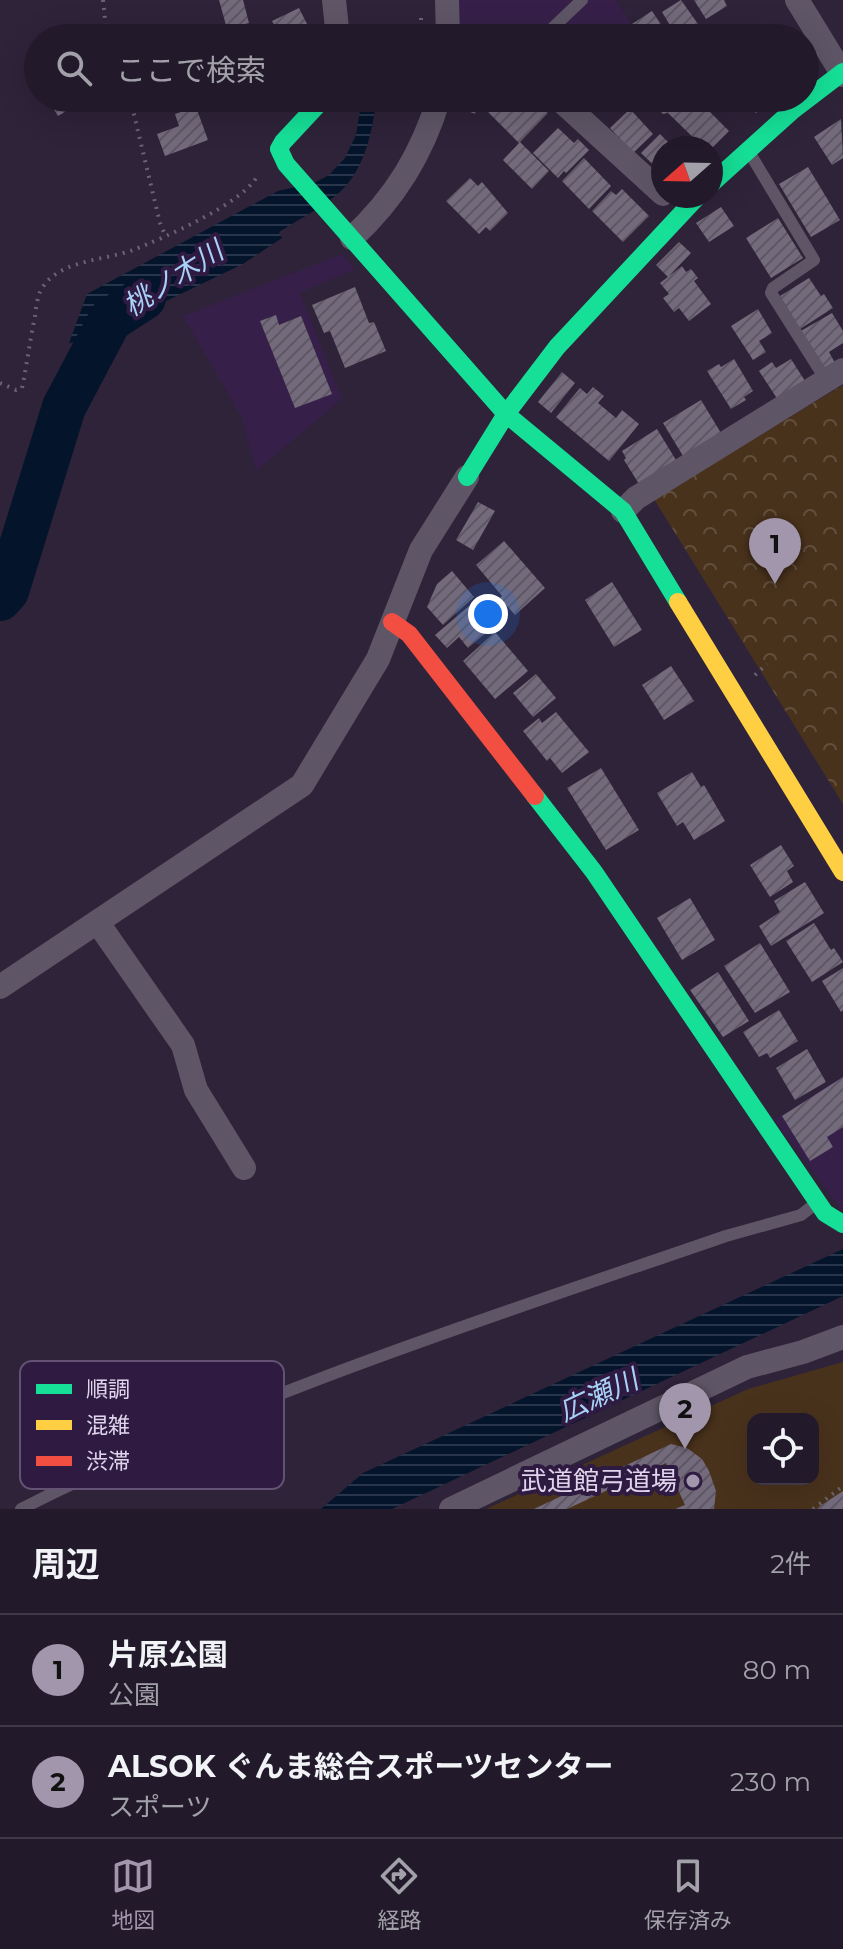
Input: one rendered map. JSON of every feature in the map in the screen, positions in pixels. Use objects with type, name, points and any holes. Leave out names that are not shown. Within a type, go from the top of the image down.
[{"type":"street","points":[[334,0],[337,24]]},
{"type":"street","points":[[447,0],[448,24]]},
{"type":"street","points":[[797,0],[812,24]]},
{"type":"street","points":[[819,35],[843,73],[819,92]]},
{"type":"street","points":[[314,112],[282,141],[283,157],[506,414],[623,511],[843,872]]},
{"type":"street","points":[[352,238],[381,210],[409,171],[434,112]]},
{"type":"street","points":[[574,112],[651,178]]},
{"type":"street","points":[[723,173],[794,112]]},
{"type":"street","points":[[0,987],[302,785],[378,659],[421,550],[506,414],[671,208]]},
{"type":"street","points":[[623,511],[636,498],[835,375]]},
{"type":"street","points":[[392,622],[409,634],[594,872],[817,1202],[825,1213],[843,1224]]},
{"type":"street","points":[[98,923],[183,1045],[196,1090],[244,1168]]},
{"type":"street","points":[[451,1509],[747,1367],[843,1337]]},
{"type":"lane","points":[[557,24],[582,0]]},
{"type":"lane","points":[[748,149],[814,260],[773,288],[771,293],[835,375]]},
{"type":"lane","points":[[284,1392],[711,1241],[801,1215],[817,1202]]},
{"type":"lane","points":[[21,1509],[64,1489]]},
{"type":"path","points":[[103,0],[106,24]]},
{"type":"path","points":[[421,10],[421,24]]},
{"type":"path","points":[[133,112],[160,223],[166,236]]},
{"type":"path","points":[[0,383],[16,390],[22,388],[40,292],[52,276],[70,267],[130,251],[166,236],[228,203],[255,181],[264,162],[283,157]]},
{"type":"path","points":[[813,1509],[843,1486]]},
{"type":"shaded area","points":[[457,0],[616,0],[632,24],[458,24]]},
{"type":"shaded area","points":[[342,254],[355,269],[300,293],[342,399],[256,471],[242,418],[183,316]]},
{"type":"shaded area","points":[[843,1076],[843,1212],[774,1120]]},
{"type":"green space","points":[[843,385],[843,804],[654,499]]},
{"type":"green space","points":[[843,1362],[843,1509],[486,1509],[748,1389]]},
{"type":"water","points":[[360,112],[374,112],[362,160],[350,181],[335,196],[279,232],[282,238],[243,264],[162,303],[123,336],[69,343],[87,294],[278,191],[314,183],[329,175],[345,158],[356,135]]},
{"type":"water","name":"広瀬川","points":[[843,1249],[843,1296],[392,1509],[321,1509],[363,1473]]},
{"type":"building","points":[[219,0],[243,0],[249,23],[226,24]]},
{"type":"building","points":[[681,0],[698,24],[669,24],[662,12]]},
{"type":"building","points":[[694,0],[724,0],[727,6],[706,19]]},
{"type":"building","points":[[299,8],[307,24],[274,24],[272,21]]},
{"type":"building","points":[[652,11],[661,24],[632,24]]},
{"type":"building","points":[[198,112],[208,140],[165,156],[157,134],[179,126],[175,114]]},
{"type":"building","points":[[488,112],[548,113],[519,143]]},
{"type":"building","points":[[627,112],[633,112],[653,134],[633,153],[610,128]]},
{"type":"building","points":[[661,112],[710,112],[729,131],[723,137],[692,136],[668,113]]},
{"type":"building","points":[[841,119],[843,158],[832,165],[814,137]]},
{"type":"building","points":[[558,128],[574,143],[578,139],[589,150],[558,178],[533,153]]},
{"type":"building","points":[[520,142],[549,171],[532,189],[503,160]]},
{"type":"building","points":[[651,143],[651,163],[641,153]]},
{"type":"building","points":[[584,158],[611,186],[589,209],[562,181]]},
{"type":"building","points":[[808,167],[840,220],[811,237],[779,184]]},
{"type":"building","points":[[470,178],[478,186],[482,182],[508,213],[490,231],[486,227],[479,234],[446,201]]},
{"type":"building","points":[[622,189],[649,216],[623,242],[592,211],[611,191],[616,195]]},
{"type":"building","points":[[722,208],[734,226],[709,242],[696,223]]},
{"type":"building","points":[[778,218],[803,258],[771,278],[746,238]]},
{"type":"building","points":[[679,242],[691,253],[668,277],[656,265]]},
{"type":"building","points":[[682,266],[686,272],[691,269],[698,278],[694,281],[711,304],[689,321],[679,308],[674,312],[663,298],[669,294],[660,283]]},
{"type":"building","points":[[809,278],[833,308],[800,329],[780,296]]},
{"type":"building","points":[[355,287],[369,323],[374,322],[386,351],[345,368],[330,331],[324,333],[312,305]]},
{"type":"building","points":[[758,309],[772,333],[759,341],[766,352],[753,360],[731,326]]},
{"type":"building","points":[[832,313],[843,331],[843,343],[829,352],[835,363],[825,370],[799,332]]},
{"type":"building","points":[[276,315],[279,325],[301,316],[332,394],[295,408],[260,321]]},
{"type":"building","points":[[734,359],[753,391],[744,397],[746,400],[731,409],[707,371]]},
{"type":"building","points":[[791,359],[805,381],[778,400],[759,371],[772,362],[776,368]]},
{"type":"building","points":[[562,372],[575,383],[551,413],[538,402]]},
{"type":"building","points":[[593,387],[604,396],[598,403],[616,418],[622,410],[639,424],[609,461],[556,417],[580,388],[587,394]]},
{"type":"building","points":[[701,400],[721,433],[683,456],[663,423]]},
{"type":"building","points":[[657,429],[676,460],[639,484],[622,451]]},
{"type":"building","points":[[478,502],[495,511],[473,550],[456,540]]},
{"type":"building","points":[[504,541],[545,588],[515,615],[476,565]]},
{"type":"building","points":[[452,571],[474,597],[443,625],[427,607],[437,584]]},
{"type":"building","points":[[612,582],[642,630],[614,647],[585,600]]},
{"type":"building","points":[[469,606],[490,629],[468,648],[459,637],[447,648],[435,635]]},
{"type":"building","points":[[495,632],[528,671],[495,699],[463,661]]},
{"type":"building","points":[[671,666],[694,701],[664,720],[642,685]]},
{"type":"building","points":[[536,674],[556,698],[533,717],[513,693]]},
{"type":"building","points":[[556,712],[589,752],[562,773],[550,758],[547,761],[523,731],[539,718],[542,723]]},
{"type":"building","points":[[601,768],[639,830],[606,850],[567,788]]},
{"type":"building","points":[[692,772],[701,787],[704,785],[725,821],[694,840],[683,822],[677,826],[657,793]]},
{"type":"building","points":[[781,845],[794,866],[787,871],[793,882],[770,897],[750,865]]},
{"type":"building","points":[[805,882],[824,913],[771,946],[759,926],[780,912],[774,901]]},
{"type":"building","points":[[690,898],[715,940],[682,960],[657,918]]},
{"type":"building","points":[[814,923],[831,950],[834,948],[843,962],[812,982],[786,941]]},
{"type":"building","points":[[760,943],[790,992],[755,1013],[724,966]]},
{"type":"building","points":[[843,968],[843,1010],[841,1012],[822,981]]},
{"type":"building","points":[[718,972],[749,1021],[723,1037],[690,990]]},
{"type":"building","points":[[779,1010],[798,1041],[770,1058],[767,1053],[759,1057],[743,1032]]},
{"type":"building","points":[[807,1049],[826,1082],[795,1100],[776,1068]]},
{"type":"building","points":[[843,1077],[843,1127],[827,1137],[833,1147],[810,1161],[782,1116]]},
{"type":"building","name":"武道館弓道場","points":[[671,1444],[687,1448],[702,1459],[716,1491],[714,1509],[675,1509],[685,1505],[666,1463],[567,1509],[534,1509]]},
{"type":"building","points":[[843,1491],[843,1509],[817,1509],[820,1506]]},
{"type":"waterway","name":"桃ノ木川","points":[[0,599],[7,591],[64,407],[110,320],[144,298]]},
{"type":"traffic: fast","points":[[819,90],[843,72]]},
{"type":"traffic: fast","points":[[311,112],[279,149],[286,164],[506,414],[623,511],[678,602]]},
{"type":"traffic: fast","points":[[723,173],[791,112]]},
{"type":"traffic: fast","points":[[467,477],[506,414],[557,347],[687,208]]},
{"type":"traffic: fast","points":[[535,796],[594,872],[825,1213],[843,1224]]},
{"type":"traffic: slow","points":[[678,602],[843,872]]},
{"type":"traffic: jam","points":[[392,622],[409,634],[535,796]]},
{"type":"place","name":"片原公園","points":[[775,584]]},
{"type":"place","name":"ALSOK ぐんま総合スポーツセンター","points":[[685,1449]]},
{"type":"place","name":"武道館弓道場","points":[[693,1481]]}]
